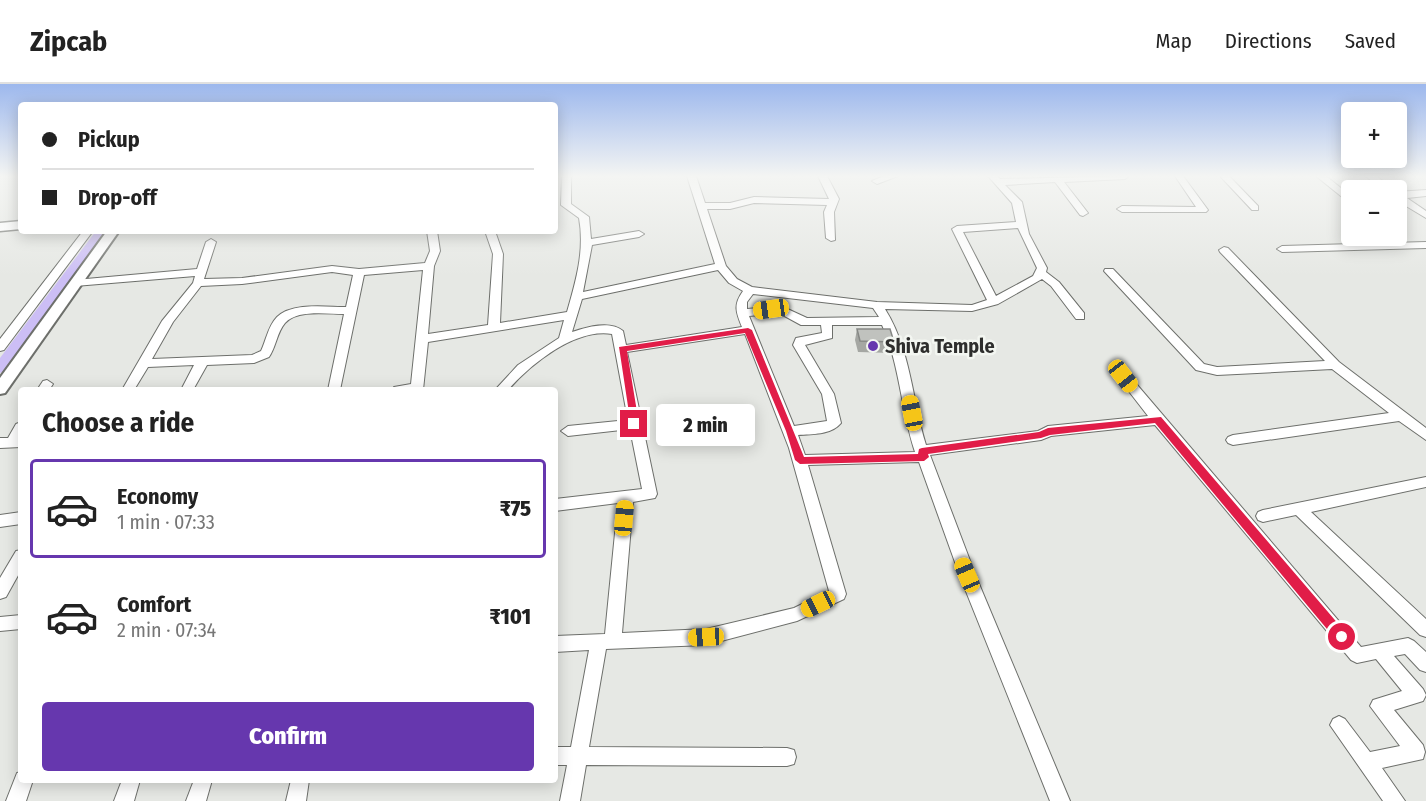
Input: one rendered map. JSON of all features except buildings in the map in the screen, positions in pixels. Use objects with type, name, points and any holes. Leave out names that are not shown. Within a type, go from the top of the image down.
[{"type":"main road","points":[[0,227],[18,225]]},
{"type":"street","points":[[564,341],[576,297],[585,243],[584,217],[573,209]]},
{"type":"street","points":[[702,209],[722,266],[732,280],[750,290],[877,305],[972,308],[994,302],[1038,278],[1041,273],[1042,268],[1026,240],[1019,209]]},
{"type":"street","points":[[829,209],[831,238]]},
{"type":"street","points":[[1080,209],[1083,213]]},
{"type":"street","points":[[1159,209],[1203,209]]},
{"type":"street","points":[[994,302],[957,229],[1022,225]]},
{"type":"street","points":[[2,343],[86,234]]},
{"type":"street","points":[[0,389],[111,234]]},
{"type":"street","points":[[417,387],[429,266],[435,250],[432,234]]},
{"type":"street","points":[[491,234],[498,254],[494,328]]},
{"type":"street","points":[[585,243],[639,234]]},
{"type":"street","points":[[130,387],[168,321],[200,278],[212,242]]},
{"type":"street","points":[[1282,249],[1426,245]]},
{"type":"street","points":[[1224,250],[1335,365],[1426,435]]},
{"type":"street","points":[[75,283],[200,278],[256,279],[332,269],[359,272],[429,266]]},
{"type":"street","points":[[576,297],[722,266]]},
{"type":"street","points":[[1109,271],[1200,367],[1217,371],[1335,365]]},
{"type":"street","points":[[335,387],[359,272]]},
{"type":"street","points":[[1041,273],[1055,284],[1080,316]]},
{"type":"street","points":[[558,644],[706,637],[797,614],[838,594],[791,431],[742,313],[741,302],[750,290]]},
{"type":"street","points":[[877,305],[887,321],[898,352],[923,454],[958,554],[1060,801]]},
{"type":"street","points":[[742,313],[781,309],[805,322],[887,321]]},
{"type":"street","points":[[143,363],[254,359],[265,354],[280,321],[286,317],[310,311],[350,311]]},
{"type":"street","points":[[422,339],[571,315]]},
{"type":"street","points":[[791,431],[822,428],[834,423],[828,394],[800,345],[800,341],[828,335],[826,321]]},
{"type":"street","points":[[504,387],[517,372],[564,341],[591,330],[612,329],[617,331],[650,494],[558,505]]},
{"type":"street","points":[[622,349],[748,330]]},
{"type":"street","points":[[189,387],[202,362]]},
{"type":"street","points":[[1123,376],[1357,655],[1408,646],[1426,664]]},
{"type":"street","points":[[1233,440],[1401,416]]},
{"type":"street","points":[[800,460],[923,454],[1041,435],[1048,431],[1158,420]]},
{"type":"street","points":[[568,431],[634,424]]},
{"type":"street","points":[[1263,516],[1426,483]]},
{"type":"street","points":[[570,801],[578,755],[606,642],[626,497]]},
{"type":"street","points":[[1298,508],[1426,630]]},
{"type":"street","points":[[0,520],[18,518]]},
{"type":"street","points":[[0,592],[18,561]]},
{"type":"street","points":[[0,624],[18,622]]},
{"type":"street","points":[[1366,762],[1416,752],[1379,706],[1417,695],[1379,651]]},
{"type":"street","points":[[1339,725],[1395,801]]},
{"type":"street","points":[[558,756],[787,757]]},
{"type":"street","points":[[16,801],[23,783]]},
{"type":"street","points":[[124,801],[129,783]]},
{"type":"street","points":[[196,801],[201,783]]},
{"type":"street","points":[[296,801],[299,783]]},
{"type":"waterway","points":[[0,368],[100,234]]},
{"type":"place","name":"Shiva Temple","points":[[873,346]]},
{"type":"route","points":[[634,424],[622,349],[748,330],[791,431],[800,460],[924,457],[922,451],[1041,435],[1048,431],[1158,420],[1342,637]]}]
